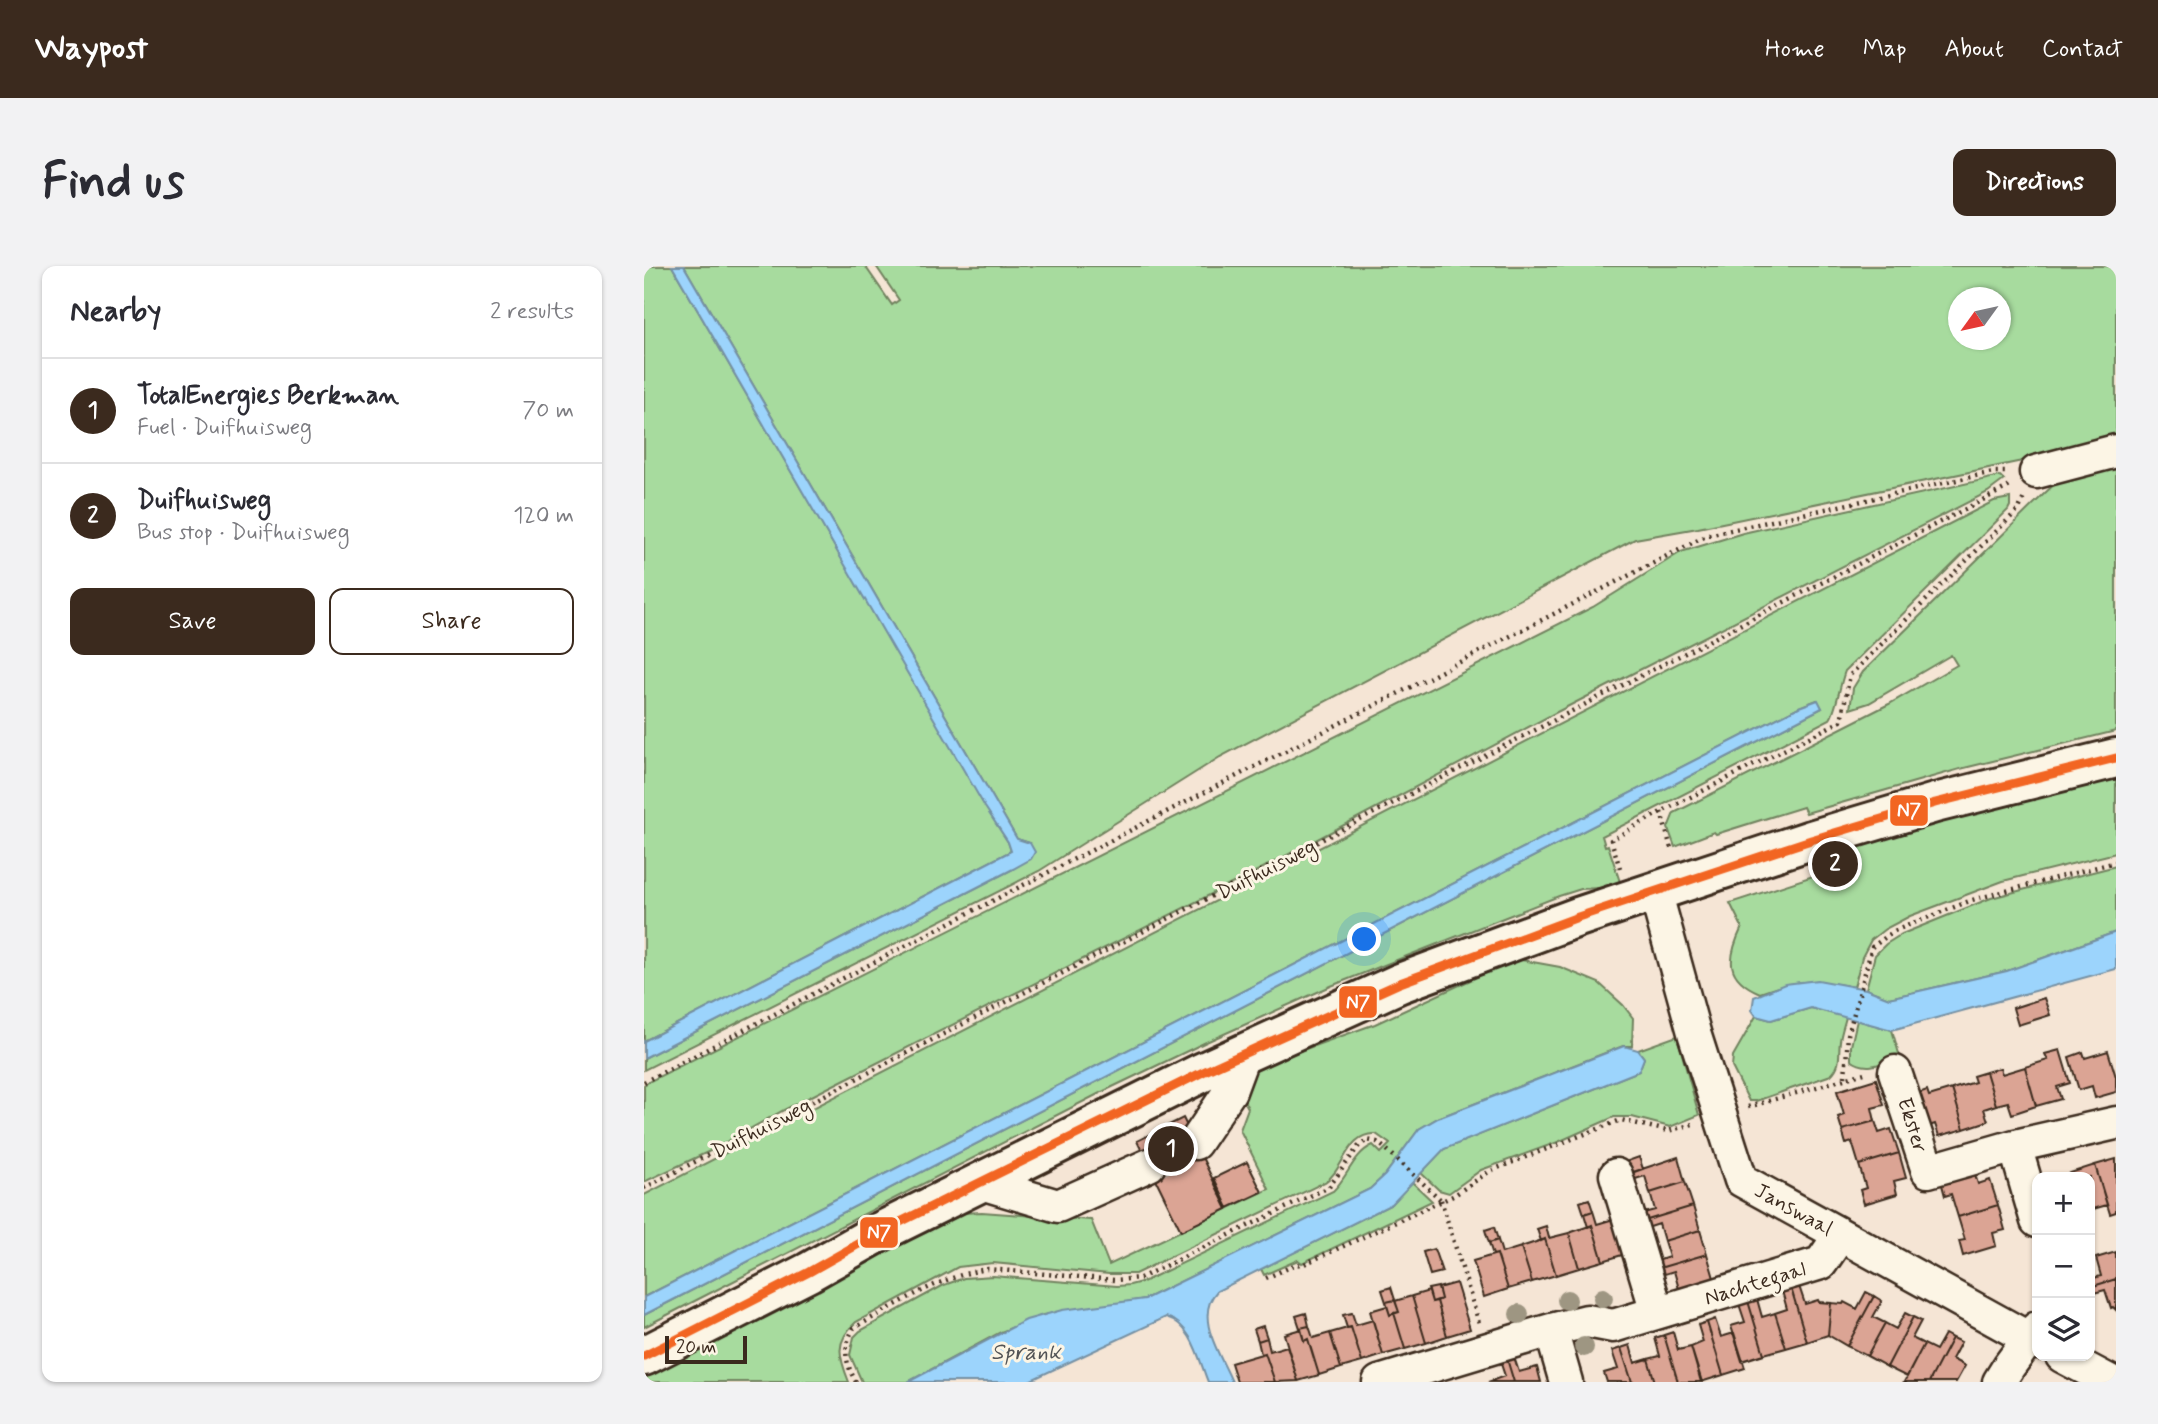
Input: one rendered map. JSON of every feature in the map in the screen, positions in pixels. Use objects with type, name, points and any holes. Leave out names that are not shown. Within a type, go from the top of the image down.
[{"type":"main road","points":[[644,1356],[809,1272],[878,1233],[1244,1053],[1400,983],[1655,891],[1811,840],[1935,803],[2116,758]]},
{"type":"street","points":[[2036,472],[2116,451]]},
{"type":"street","name":"Janswaal","points":[[1655,891],[1676,972],[1741,1180],[2032,1335]]},
{"type":"street","points":[[1195,1143],[1230,1091],[1244,1053]]},
{"type":"street","name":"Ekster","points":[[1895,1072],[1928,1171],[2015,1146],[2116,1123]]},
{"type":"street","points":[[2015,1146],[2032,1204]]},
{"type":"street","points":[[981,1183],[1058,1206],[1149,1166]]},
{"type":"street","points":[[1616,1175],[1657,1312]]},
{"type":"street","name":"Nachtegaal","points":[[1379,1382],[1587,1321],[1613,1326],[1821,1263],[1840,1235]]},
{"type":"street","points":[[1551,1330],[1566,1382]]},
{"type":"street","points":[[1999,1382],[2032,1339]]},
{"type":"street","points":[[2071,1361],[2111,1382]]},
{"type":"path","points":[[644,1082],[1708,535],[1993,472],[2036,472],[2019,509],[1850,675],[1841,720],[1611,840],[1655,891]]},
{"type":"path","name":"Duifhuisweg","points":[[644,1188],[2036,472]]},
{"type":"path","points":[[1655,891],[1661,812]]},
{"type":"path","points":[[1266,1278],[1297,1264],[1302,1265],[1453,1196],[1490,1171],[1621,1120],[1668,1131],[1845,1077],[1848,1035],[1872,947],[1894,930],[1972,900],[2116,862]]},
{"type":"path","points":[[856,1382],[846,1363],[845,1352],[854,1328],[942,1280],[988,1269],[1115,1280],[1140,1278],[1329,1186],[1358,1147],[1367,1140],[1377,1142],[1386,1149],[1441,1200],[1487,1350]]},
{"type":"green space","points":[[644,266],[672,266],[1011,851],[644,1041]]},
{"type":"green space","points":[[684,266],[865,266],[892,305],[899,300],[876,266],[2116,266],[2116,449],[2032,459],[1635,539],[1220,757],[1039,871],[644,1070],[644,1058],[1013,869],[1030,843],[1017,839]]},
{"type":"green space","points":[[2116,456],[2116,731],[1960,769],[1806,813],[1803,807],[1716,834],[1714,832],[1675,847],[1668,828],[1674,813],[1889,704],[1957,665],[1951,655],[1869,703],[1850,709],[1853,688],[1863,672],[2045,493],[2059,480]]},
{"type":"green space","points":[[2000,476],[2004,480],[1988,492],[1555,713],[1263,868],[784,1110],[710,1151],[644,1182],[644,1085],[650,1081],[1593,607],[1681,552],[1743,533]]},
{"type":"green space","points":[[2010,498],[2008,510],[1845,671],[1830,719],[1602,836],[1605,846],[1608,845],[1621,885],[1618,887],[1581,889],[1559,896],[1331,986],[1204,1043],[1102,1092],[644,1327],[644,1315],[1822,708],[1817,700],[1799,707],[644,1297],[644,1195],[1994,501]]},
{"type":"green space","points":[[2116,776],[2116,853],[2003,881],[1910,916],[1871,940],[1862,957],[1854,987],[1807,982],[1760,993],[1740,981],[1735,974],[1732,958],[1742,927],[1730,903],[1835,869],[1833,864],[1852,846]]},
{"type":"green space","points":[[2116,866],[2116,932],[2007,971],[1889,998],[1866,989],[1875,955],[1902,934],[1991,898]]},
{"type":"green space","points":[[1516,959],[1560,967],[1599,983],[1633,1018],[1632,1046],[1623,1046],[1438,1118],[1419,1129],[1385,1175],[1370,1189],[1145,1299],[1043,1315],[1001,1332],[908,1382],[862,1382],[850,1355],[854,1337],[860,1331],[944,1285],[964,1278],[993,1276],[1117,1286],[1145,1281],[1333,1191],[1366,1149],[1373,1145],[1381,1153],[1390,1144],[1376,1134],[1366,1135],[1352,1145],[1332,1176],[1325,1182],[1135,1274],[993,1263],[958,1267],[856,1322],[849,1329],[840,1350],[849,1382],[644,1382],[644,1375],[962,1213],[1091,1220],[1109,1265],[1269,1189],[1240,1130],[1248,1108],[1239,1091],[1255,1071],[1269,1062],[1375,1024]]},
{"type":"green space","points":[[1811,1008],[1846,1017],[1840,1038],[1838,1063],[1834,1071],[1831,1075],[1756,1101],[1749,1101],[1732,1067],[1733,1056],[1756,1016],[1771,1020]]},
{"type":"green space","points":[[1857,1020],[1892,1030],[1900,1057],[1869,1066],[1851,1060]]},
{"type":"green space","points":[[1677,1036],[1699,1115],[1670,1127],[1632,1117],[1614,1117],[1558,1142],[1481,1170],[1449,1193],[1439,1190],[1421,1173],[1444,1149],[1639,1071],[1644,1058],[1638,1050]]},
{"type":"green space","points":[[1412,1182],[1432,1201],[1302,1263],[1298,1260],[1264,1275],[1261,1269],[1392,1204]]},
{"type":"water","points":[[672,266],[684,266],[1017,839],[1030,843],[1035,852],[1031,859],[1013,869],[644,1058],[644,1041],[1011,851]]},
{"type":"water","points":[[1818,700],[1822,708],[644,1315],[644,1297],[1799,707]]},
{"type":"water","points":[[2116,932],[2116,969],[1892,1030],[1811,1008],[1771,1020],[1756,1016],[1752,1010],[1754,997],[1785,984],[1818,980],[1866,989],[1889,998],[2007,971]]},
{"type":"water","name":"Sprank","points":[[1624,1046],[1638,1050],[1644,1058],[1639,1071],[1444,1149],[1392,1204],[1217,1291],[1210,1301],[1208,1324],[1232,1382],[1208,1382],[1188,1335],[1175,1321],[1166,1317],[1027,1382],[908,1382],[1026,1320],[1062,1310],[1145,1299],[1370,1189],[1385,1175],[1419,1129],[1438,1118]]},
{"type":"building","points":[[2044,998],[2050,1015],[2018,1025],[2013,1008]]},
{"type":"building","points":[[2060,1050],[2070,1083],[2057,1087],[2061,1099],[2036,1106],[2025,1067],[2048,1060],[2045,1054]]},
{"type":"building","points":[[2108,1051],[2116,1077],[2116,1092],[2095,1098],[2092,1086],[2079,1090],[2069,1057],[2083,1052],[2085,1058]]},
{"type":"building","points":[[2025,1067],[2036,1106],[2012,1114],[2008,1102],[1996,1105],[1986,1072],[2000,1068],[2002,1074]]},
{"type":"building","points":[[1986,1072],[1996,1105],[1984,1109],[1988,1121],[1964,1129],[1952,1089],[1975,1082],[1973,1076]]},
{"type":"building","points":[[1876,1079],[1884,1105],[1872,1108],[1875,1121],[1842,1130],[1838,1117],[1844,1115],[1837,1091]]},
{"type":"building","points":[[1952,1089],[1964,1129],[1939,1136],[1935,1124],[1923,1128],[1913,1095],[1927,1090],[1929,1096]]},
{"type":"building","points":[[1183,1118],[1227,1209],[1181,1231],[1137,1141]]},
{"type":"building","points":[[1875,1121],[1879,1133],[1891,1129],[1899,1153],[1859,1165],[1852,1142],[1846,1144],[1842,1130]]},
{"type":"building","points":[[1899,1153],[1906,1178],[1894,1181],[1897,1194],[1864,1204],[1860,1190],[1866,1188],[1859,1165]]},
{"type":"building","points":[[1639,1157],[1643,1169],[1629,1174],[1625,1162]]},
{"type":"building","points":[[1678,1157],[1685,1182],[1650,1193],[1645,1176],[1629,1181],[1627,1174]]},
{"type":"building","points":[[2116,1159],[2116,1212],[2110,1214],[2095,1165]]},
{"type":"building","points":[[1247,1162],[1262,1192],[1228,1208],[1214,1178]]},
{"type":"building","points":[[2095,1165],[2107,1205],[2095,1209],[2095,1172],[2073,1172]]},
{"type":"building","points":[[1974,1171],[1978,1184],[1990,1180],[1998,1205],[1958,1217],[1951,1194],[1945,1196],[1941,1181]]},
{"type":"building","points":[[1685,1182],[1693,1206],[1641,1222],[1640,1214],[1655,1210],[1650,1193]]},
{"type":"building","points":[[1589,1199],[1593,1211],[1584,1214],[1580,1202]]},
{"type":"building","points":[[1998,1205],[2005,1230],[1993,1233],[1996,1246],[1963,1256],[1959,1241],[1965,1240],[1958,1217]]},
{"type":"building","points":[[1693,1206],[1700,1230],[1664,1241],[1659,1224],[1644,1229],[1641,1222]]},
{"type":"building","points":[[1593,1211],[1597,1224],[1617,1218],[1628,1253],[1603,1261],[1592,1225],[1588,1227],[1584,1214]]},
{"type":"building","points":[[1592,1225],[1603,1261],[1579,1268],[1569,1233]]},
{"type":"building","points":[[1546,1226],[1549,1238],[1569,1233],[1579,1268],[1556,1275],[1545,1239],[1541,1241],[1537,1229]]},
{"type":"building","points":[[1494,1227],[1498,1240],[1489,1243],[1485,1230]]},
{"type":"building","points":[[1700,1230],[1707,1254],[1656,1269],[1654,1262],[1669,1257],[1664,1241]]},
{"type":"building","points":[[1545,1239],[1556,1275],[1532,1282],[1521,1247]]},
{"type":"building","points":[[1498,1240],[1502,1253],[1521,1247],[1532,1282],[1508,1289],[1497,1254],[1493,1255],[1489,1243]]},
{"type":"building","points":[[1434,1249],[1442,1272],[1430,1275],[1423,1252]]},
{"type":"building","points":[[2116,1252],[2116,1279],[2095,1285],[2095,1278],[2101,1276],[2096,1258]]},
{"type":"building","points":[[1497,1254],[1508,1289],[1484,1297],[1473,1261]]},
{"type":"building","points":[[1707,1254],[1714,1278],[1679,1289],[1674,1271],[1658,1276],[1656,1269]]},
{"type":"building","points":[[2116,1279],[2116,1310],[2111,1308],[2105,1290],[2095,1293],[2095,1285]]},
{"type":"building","points":[[1456,1283],[1470,1329],[1447,1336],[1437,1301],[1441,1299],[1438,1288]]},
{"type":"building","points":[[1799,1286],[1805,1304],[1818,1300],[1831,1303],[1828,1335],[1807,1342],[1791,1288]]},
{"type":"building","points":[[1391,1287],[1395,1300],[1386,1302],[1382,1290]]},
{"type":"building","points":[[1438,1287],[1441,1299],[1432,1302],[1428,1289]]},
{"type":"building","points":[[1791,1288],[1807,1342],[1786,1348],[1775,1313],[1787,1309],[1782,1291]]},
{"type":"building","points":[[1429,1291],[1432,1302],[1437,1301],[1447,1336],[1426,1343],[1412,1296]]},
{"type":"building","points":[[1866,1292],[1874,1296],[1847,1346],[1828,1335],[1831,1303],[1844,1302],[1857,1309]]},
{"type":"building","points":[[1412,1296],[1426,1343],[1405,1349],[1394,1313],[1399,1312],[1395,1301]]},
{"type":"building","points":[[1874,1296],[1882,1301],[1873,1317],[1885,1323],[1867,1356],[1847,1346]]},
{"type":"building","points":[[1757,1299],[1762,1317],[1775,1313],[1786,1348],[1764,1354],[1748,1301]]},
{"type":"building","points":[[1395,1300],[1399,1312],[1390,1315],[1386,1302]]},
{"type":"building","points":[[1748,1301],[1764,1354],[1742,1361],[1731,1326],[1745,1322],[1739,1304]]},
{"type":"building","points":[[1387,1306],[1390,1315],[1394,1313],[1405,1349],[1383,1355],[1370,1311]]},
{"type":"building","points":[[1306,1313],[1309,1326],[1300,1328],[1296,1316]]},
{"type":"building","points":[[1352,1313],[1356,1325],[1373,1320],[1383,1355],[1362,1362],[1351,1327],[1347,1328],[1343,1315]]},
{"type":"building","points":[[1905,1313],[1913,1317],[1887,1367],[1867,1356],[1885,1323],[1896,1329]]},
{"type":"building","points":[[1913,1317],[1921,1321],[1912,1338],[1924,1344],[1907,1377],[1887,1367]]},
{"type":"building","points":[[1715,1319],[1721,1337],[1734,1333],[1745,1368],[1723,1375],[1707,1322]]},
{"type":"building","points":[[1707,1322],[1723,1375],[1701,1382],[1691,1347],[1703,1342],[1698,1325]]},
{"type":"building","points":[[1263,1326],[1267,1338],[1258,1341],[1254,1329]]},
{"type":"building","points":[[1309,1326],[1313,1338],[1330,1333],[1341,1368],[1319,1375],[1308,1339],[1304,1341],[1300,1328]]},
{"type":"building","points":[[1351,1327],[1362,1362],[1341,1368],[1330,1333]]},
{"type":"building","points":[[1301,1329],[1304,1341],[1308,1339],[1319,1375],[1298,1381],[1284,1334]]},
{"type":"building","points":[[1673,1332],[1678,1350],[1691,1347],[1702,1382],[1678,1382],[1664,1335]]},
{"type":"building","points":[[1945,1334],[1952,1338],[1929,1382],[1904,1382],[1924,1344],[1936,1350]]},
{"type":"building","points":[[1664,1335],[1678,1382],[1655,1382],[1648,1359],[1660,1356],[1655,1338]]},
{"type":"building","points":[[1267,1338],[1270,1351],[1287,1346],[1298,1381],[1275,1382],[1265,1353],[1261,1354],[1258,1341]]},
{"type":"building","points":[[1952,1338],[1961,1342],[1952,1359],[1965,1366],[1956,1382],[1929,1382]]},
{"type":"building","points":[[1630,1345],[1635,1363],[1648,1359],[1655,1382],[1632,1382],[1621,1348]]},
{"type":"building","points":[[1621,1348],[1632,1382],[1607,1382],[1604,1373],[1618,1369],[1612,1351]]},
{"type":"building","points":[[1265,1353],[1275,1382],[1237,1382],[1231,1363]]},
{"type":"building","points":[[1514,1357],[1519,1372],[1537,1367],[1541,1382],[1514,1382],[1507,1359]]},
{"type":"building","points":[[1507,1359],[1514,1382],[1488,1382],[1505,1376],[1500,1361]]},
{"type":"tunnel","points":[[1149,1165],[1195,1143]]},
{"type":"transit line","name":"N7","points":[[644,1356],[809,1272],[878,1233],[1203,1072],[1400,983],[1578,917],[1811,840],[1935,803],[2116,758]]},
{"type":"place","name":"Duifhuisweg","points":[[1835,864]]},
{"type":"place","name":"TotalEnergies Berkman","points":[[1171,1149]]}]
